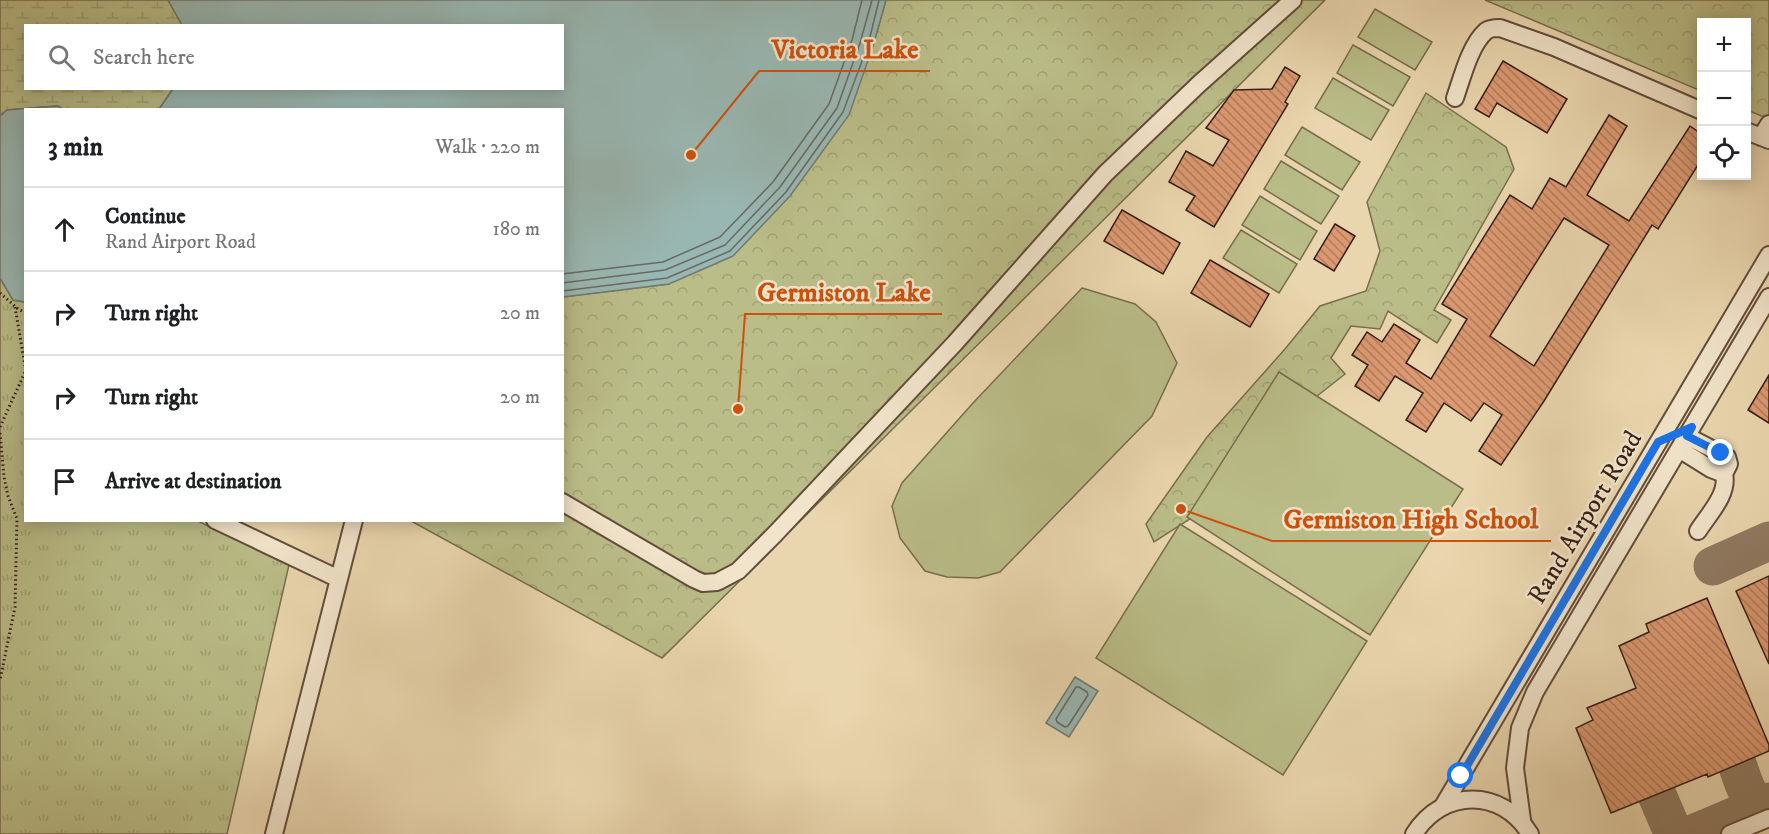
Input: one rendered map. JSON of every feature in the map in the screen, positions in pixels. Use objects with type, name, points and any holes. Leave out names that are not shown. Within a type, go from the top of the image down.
[{"type":"street","points":[[564,503],[694,579],[703,583],[728,578],[776,534],[955,343],[1105,174],[1198,84],[1293,0]]},
{"type":"street","points":[[1455,98],[1467,64],[1479,40],[1486,31],[1500,28],[1554,47],[1697,109]]},
{"type":"street","name":"Rand Airport Road","points":[[1443,806],[1769,255]]},
{"type":"street","name":"Rand Airport Road","points":[[1526,827],[1515,768],[1520,728],[1535,692],[1769,297]]},
{"type":"street","points":[[1658,442],[1686,437],[1727,457],[1729,464],[1724,474],[1725,483],[1722,492],[1698,531]]},
{"type":"street","points":[[219,522],[339,579]]},
{"type":"street","points":[[274,834],[353,522]]},
{"type":"street","name":"Rand Airport Road","points":[[1414,834],[1427,817],[1443,806],[1464,800],[1485,800],[1505,807],[1526,827]]},
{"type":"street","points":[[1730,834],[1769,818]]},
{"type":"path","points":[[0,293],[24,312]]},
{"type":"path","points":[[15,307],[24,364]]},
{"type":"path","points":[[0,427],[24,372]]},
{"type":"path","points":[[0,433],[4,477],[8,496],[18,519],[15,607],[0,680]]},
{"type":"green space","points":[[0,0],[168,0],[181,24],[24,24],[24,90],[172,90],[160,108],[60,108],[57,106],[7,110],[0,116]]},
{"type":"green space","points":[[886,0],[1325,0],[662,658],[413,522],[564,522],[564,297],[669,284],[873,46]]},
{"type":"green space","points":[[1485,0],[1769,0],[1769,119],[1751,112],[1751,18],[1697,18],[1697,89]]},
{"type":"green space","points":[[1375,9],[1432,42],[1415,70],[1358,37]]},
{"type":"green space","points":[[1353,45],[1410,77],[1393,106],[1337,73]]},
{"type":"green space","points":[[1333,78],[1389,110],[1371,140],[1315,108]]},
{"type":"green space","points":[[1426,93],[1506,147],[1514,169],[1434,310],[1451,320],[1437,343],[1388,311],[1380,329],[1351,326],[1331,358],[1345,374],[1260,441],[1204,510],[1154,542],[1146,524],[1207,437],[1320,306],[1366,291],[1380,251],[1367,202]]},
{"type":"green space","points":[[1302,127],[1360,162],[1342,190],[1285,155]]},
{"type":"green space","points":[[1281,161],[1339,196],[1321,224],[1264,189]]},
{"type":"green space","points":[[1260,196],[1317,231],[1300,260],[1242,225]]},
{"type":"green space","points":[[1241,230],[1297,264],[1279,293],[1223,258]]},
{"type":"green space","points":[[0,278],[13,300],[24,302],[24,522],[200,522],[289,565],[227,834],[0,834]]},
{"type":"green space","points":[[1082,288],[1135,304],[1156,322],[1177,363],[1152,416],[1000,572],[978,578],[947,577],[925,571],[900,538],[892,506],[902,483],[973,403]]},
{"type":"green space","points":[[1279,372],[1463,489],[1370,635],[1187,517]]},
{"type":"green space","points":[[1180,524],[1367,641],[1283,775],[1096,658]]},
{"type":"water","points":[[168,0],[886,0],[849,115],[790,196],[733,256],[669,284],[564,297],[564,108],[160,108],[172,90],[564,90],[564,24],[181,24]]},
{"type":"water","points":[[58,106],[61,108],[32,108]]},
{"type":"water","points":[[24,109],[24,302],[13,300],[0,278],[0,116],[7,110]]},
{"type":"water","points":[[1075,677],[1098,691],[1069,737],[1046,723]]},
{"type":"building","points":[[1503,61],[1567,99],[1547,133],[1497,103],[1489,117],[1475,109]]},
{"type":"building","points":[[1285,67],[1300,76],[1285,102],[1288,104],[1214,227],[1186,210],[1195,196],[1169,182],[1186,151],[1213,166],[1229,140],[1206,128],[1234,90],[1272,89]]},
{"type":"building","points":[[1609,115],[1627,126],[1587,195],[1629,221],[1690,126],[1697,131],[1697,166],[1658,229],[1652,225],[1544,401],[1501,465],[1479,451],[1502,415],[1484,403],[1471,421],[1444,403],[1426,432],[1406,420],[1423,393],[1395,376],[1379,401],[1355,386],[1368,365],[1352,355],[1367,332],[1382,342],[1394,324],[1420,340],[1406,363],[1431,379],[1467,319],[1442,304],[1510,195],[1532,209],[1550,178],[1566,187]],"holes":[[[1564,218],[1609,245],[1534,366],[1490,336]]]},
{"type":"building","points":[[1122,210],[1180,243],[1163,274],[1104,241]]},
{"type":"building","points":[[1335,224],[1355,236],[1334,271],[1314,259]]},
{"type":"building","points":[[1210,260],[1269,294],[1250,327],[1191,293]]},
{"type":"building","points":[[1769,375],[1769,423],[1748,410]]},
{"type":"building","points":[[1769,576],[1769,664],[1736,591]]},
{"type":"building","points":[[1707,598],[1769,745],[1769,751],[1708,777],[1707,774],[1611,813],[1576,728],[1593,720],[1587,708],[1636,688],[1619,646],[1649,632],[1646,624]]},
{"type":"taxiway","points":[[1713,566],[1769,541]]},
{"type":"taxiway","points":[[1737,764],[1750,795],[1760,803],[1767,803]]},
{"type":"taxiway","points":[[1657,795],[1675,834]]},
{"type":"taxiway","points":[[1693,834],[1769,802]]},
{"type":"place","name":"Victoria Lake","points":[[691,155]]},
{"type":"place","name":"Germiston Lake","points":[[738,409]]},
{"type":"place","name":"Germiston High School","points":[[1181,509]]},
{"type":"route","points":[[1461,776],[1658,442],[1692,427],[1687,436],[1721,453]]}]
